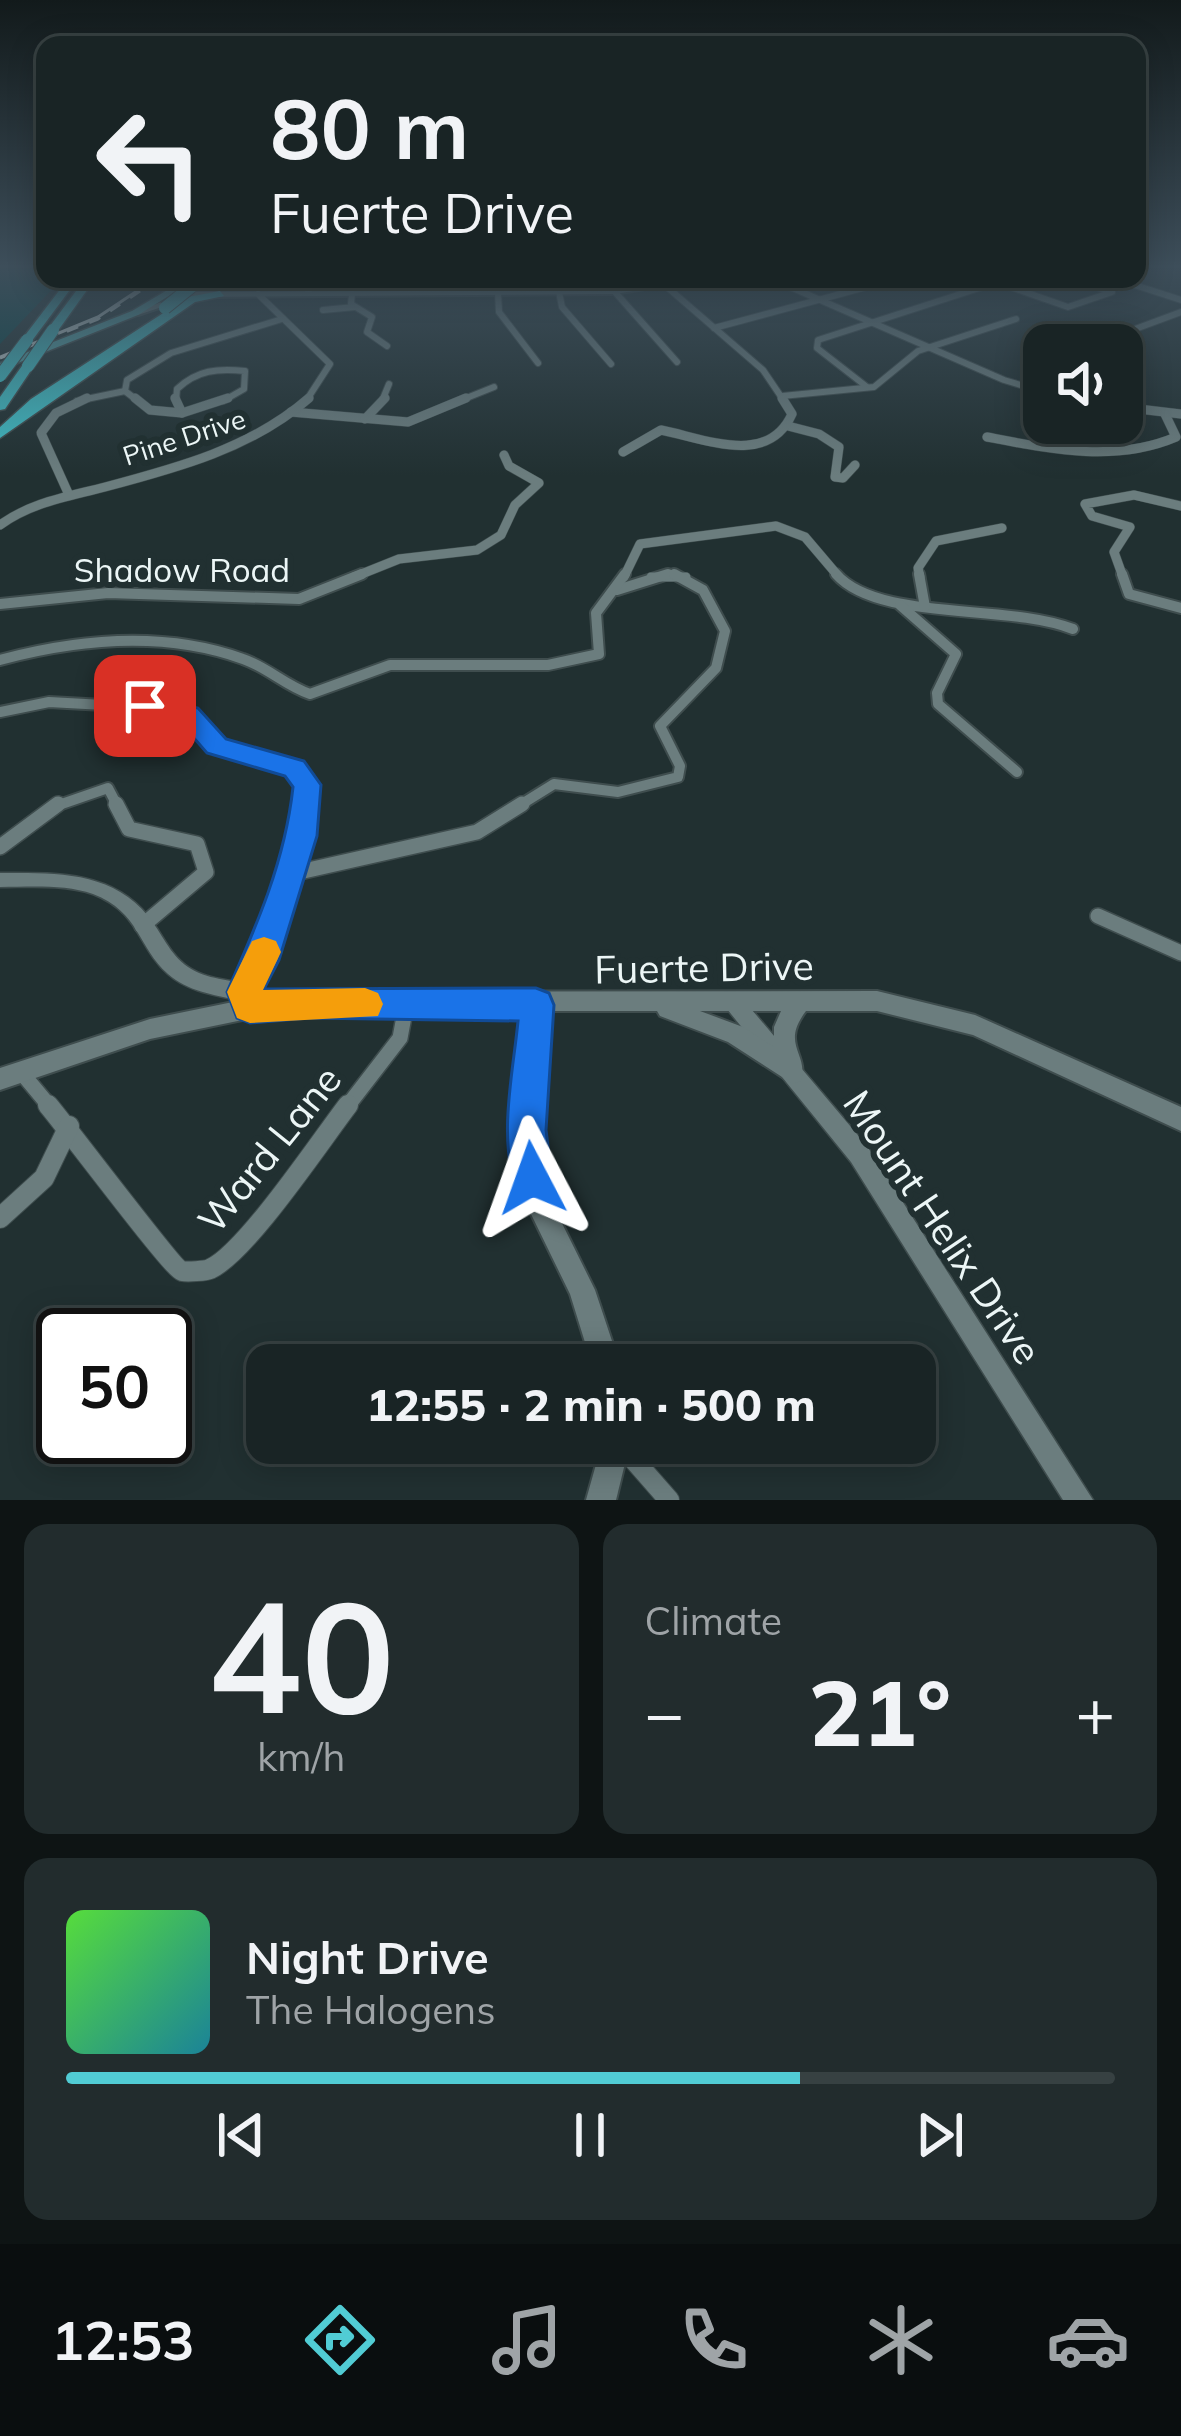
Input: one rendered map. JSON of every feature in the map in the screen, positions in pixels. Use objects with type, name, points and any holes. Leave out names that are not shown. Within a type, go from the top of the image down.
[{"type":"highway","points":[[0,371],[30,336]]},
{"type":"highway","points":[[0,406],[48,336]]},
{"type":"highway","points":[[0,434],[126,336]]},
{"type":"main road","points":[[0,371],[81,336]]},
{"type":"main road","name":"Fuerte Drive","points":[[10,1075],[247,999],[406,1006],[877,1001],[975,1024],[1181,1119]]},
{"type":"main road","points":[[793,1073],[783,1021],[800,1002]]},
{"type":"main road","points":[[649,1004],[735,1034],[793,1073]]},
{"type":"main road","points":[[536,1005],[527,1130],[532,1178],[582,1290],[599,1344]]},
{"type":"main road","points":[[602,1500],[611,1464]]},
{"type":"street","points":[[124,392],[132,375],[157,359],[229,336]]},
{"type":"street","name":"Pine Drive","points":[[0,525],[23,508],[242,447],[291,412],[324,380],[330,364],[300,336]]},
{"type":"street","points":[[373,336],[387,346]]},
{"type":"street","points":[[517,336],[538,363]]},
{"type":"street","points":[[586,336],[611,364]]},
{"type":"street","points":[[654,336],[677,362]]},
{"type":"street","points":[[723,336],[763,370],[782,396],[792,414],[788,426]]},
{"type":"street","points":[[829,336],[818,340],[817,348],[867,386]]},
{"type":"street","points":[[901,336],[1023,384]]},
{"type":"street","points":[[782,396],[826,396],[867,386],[899,372],[908,357],[966,336]]},
{"type":"street","points":[[69,495],[41,434],[66,404],[124,392],[150,410],[182,413],[236,395],[247,384],[246,372],[212,370],[182,383],[173,394],[182,413]]},
{"type":"street","points":[[365,419],[389,394],[389,384]]},
{"type":"street","points":[[291,412],[408,422],[494,387]]},
{"type":"street","points":[[1143,410],[1181,414]]},
{"type":"street","points":[[987,436],[1073,453],[1152,447],[1176,436],[1165,415]]},
{"type":"street","points":[[623,452],[661,430],[740,447],[788,426],[819,434],[839,448],[835,477],[844,478],[855,465]]},
{"type":"street","name":"Shadow Road","points":[[0,604],[108,593],[299,599],[399,559],[477,550],[501,535],[515,505],[539,483],[509,466],[504,454]]},
{"type":"street","points":[[1181,506],[1134,495],[1085,504],[1092,516],[1130,527],[1114,552],[1129,594],[1154,605],[1181,608]]},
{"type":"street","points":[[0,660],[74,644],[197,645],[250,661],[310,694],[356,673],[391,665],[458,662],[527,669],[582,660],[598,654],[596,613],[617,590],[640,544],[769,526],[799,533],[823,550],[849,589],[899,604],[1036,615],[1073,629]]},
{"type":"street","points":[[925,607],[918,568],[936,541],[1002,528]]},
{"type":"street","points":[[286,875],[478,832],[554,784],[618,792],[678,777],[680,766],[660,726],[669,710],[694,694],[728,645],[729,632],[703,589],[684,573],[666,572],[617,590]]},
{"type":"street","points":[[899,604],[956,654],[937,693],[938,704],[1017,772]]},
{"type":"street","points":[[0,712],[49,702],[177,710],[198,721],[217,746],[294,768],[307,785],[307,815],[247,999],[180,977],[126,905],[94,887],[0,880]]},
{"type":"street","points":[[0,847],[58,801],[85,790],[108,788],[129,829],[197,844],[205,857],[206,872],[142,926]]},
{"type":"street","points":[[1098,916],[1181,953]]},
{"type":"street","name":"Mount Helix Drive","points":[[734,1003],[860,1154],[1079,1500]]},
{"type":"street","name":"Ward Lane","points":[[10,1075],[69,1126],[168,1261],[182,1271],[210,1269],[248,1233],[400,1038],[406,1006]]},
{"type":"street","points":[[0,1218],[42,1182],[62,1154],[69,1126]]},
{"type":"street","points":[[636,1464],[669,1500]]},
{"type":"tram line","points":[[0,357],[51,336]]},
{"type":"railway","points":[[0,358],[55,336]]},
{"type":"slow traffic","points":[[264,952],[244,992],[250,1006],[365,1004]]},
{"type":"route","points":[[145,706],[189,714],[217,746],[294,768],[307,785],[302,836],[273,914],[262,960],[244,992],[250,1006],[282,1002],[536,1005],[527,1130],[532,1178]]}]
